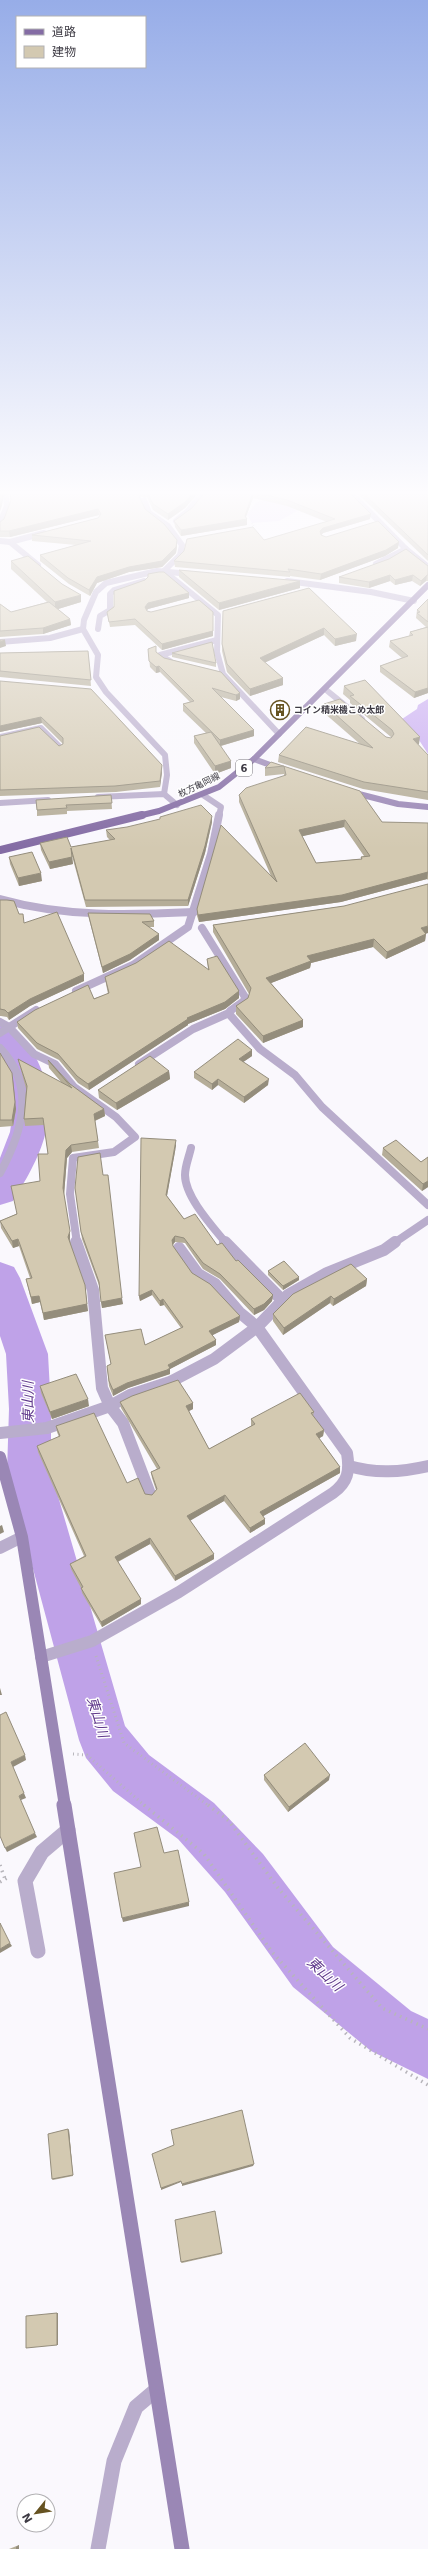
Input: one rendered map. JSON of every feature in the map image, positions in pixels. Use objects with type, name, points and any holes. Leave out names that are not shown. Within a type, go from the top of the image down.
[{"type":"main road","name":"枚方亀岡線","points":[[0,850],[178,805],[203,795],[234,777],[403,611]]},
{"type":"street","points":[[88,611],[84,620],[83,629],[98,655],[96,677],[102,692],[165,755],[167,775],[164,794]]},
{"type":"street","points":[[98,629],[100,616],[108,611]]},
{"type":"street","points":[[212,611],[218,615],[225,613]]},
{"type":"street","points":[[218,615],[217,640],[219,673],[279,734]]},
{"type":"street","points":[[0,642],[50,638],[83,629]]},
{"type":"street","points":[[180,663],[166,660],[160,655],[217,640]]},
{"type":"street","points":[[325,689],[371,726]]},
{"type":"street","points":[[0,736],[42,728],[60,747]]},
{"type":"street","points":[[254,759],[290,772]]},
{"type":"street","points":[[340,788],[398,804],[428,807]]},
{"type":"street","points":[[92,798],[164,794],[178,805]]},
{"type":"street","points":[[69,995],[133,965],[188,927],[194,912],[211,854],[221,807],[203,795]]},
{"type":"street","points":[[0,803],[54,800]]},
{"type":"street","points":[[0,899],[47,911],[70,914],[194,912]]},
{"type":"street","points":[[134,1068],[193,1030],[229,1013],[244,1001],[245,997],[205,928],[188,927]]},
{"type":"street","points":[[5,1030],[48,1005]]},
{"type":"street","points":[[229,1013],[260,1049],[295,1075],[322,1107],[428,1205]]},
{"type":"street","points":[[0,1022],[5,1030],[34,1054],[56,1064],[74,1087],[116,1118],[135,1137],[126,1147],[114,1154],[73,1158],[70,1194],[74,1236],[93,1290],[97,1351],[102,1388],[110,1406],[123,1423],[150,1494]]},
{"type":"street","points":[[0,1048],[17,1069],[22,1087],[22,1110],[16,1140],[0,1173]]},
{"type":"street","points":[[89,1097],[100,1090]]},
{"type":"street","points":[[192,1148],[185,1178],[196,1205],[254,1272],[282,1300]]},
{"type":"street","points":[[0,1433],[38,1429],[110,1406],[130,1395],[170,1382],[214,1359],[257,1328],[282,1300],[327,1273],[384,1250],[428,1220]]},
{"type":"street","points":[[41,1657],[92,1641],[178,1592],[342,1488],[347,1480],[349,1466],[347,1453],[332,1430],[257,1328],[239,1312],[215,1284],[198,1274],[179,1248]]},
{"type":"street","points":[[0,1457],[3,1478],[22,1537],[182,2549]]},
{"type":"street","points":[[349,1466],[367,1472],[407,1471],[428,1466]]},
{"type":"street","points":[[0,1548],[22,1537]]},
{"type":"street","points":[[38,1951],[25,1881],[42,1852],[68,1830]]},
{"type":"street","points":[[98,2549],[114,2461],[136,2407],[156,2390]]},
{"type":"path","points":[[92,1641],[124,1743],[230,1821],[278,1888],[382,2008],[428,2029]]},
{"type":"path","points":[[56,1754],[87,1755],[131,1795],[204,1854],[272,1952],[350,2038],[428,2085]]},
{"type":"path","points":[[0,1865],[5,1879]]},
{"type":"shaded area","points":[[428,699],[428,754],[419,740],[399,721],[417,709],[418,705]]},
{"type":"building","points":[[0,611],[60,611],[70,619],[43,628],[0,631]]},
{"type":"building","points":[[212,611],[213,631],[162,644],[135,619],[109,622],[107,612]]},
{"type":"building","points":[[223,611],[333,611],[357,634],[335,639],[324,628],[260,658],[283,678],[250,689],[227,664],[222,644]]},
{"type":"building","points":[[418,611],[428,611],[428,622],[417,613],[420,612]]},
{"type":"building","points":[[428,627],[428,688],[415,692],[380,666],[408,656],[390,641],[413,635],[410,632]]},
{"type":"building","points":[[212,642],[216,663],[172,653]]},
{"type":"building","points":[[156,646],[156,652],[164,658],[221,672],[240,693],[236,695],[212,688],[254,730],[220,740],[183,704],[194,701],[159,666],[156,667],[149,661],[148,649]]},
{"type":"building","points":[[88,651],[91,680],[0,671],[0,653]]},
{"type":"building","points":[[365,680],[420,737],[413,739],[428,755],[428,792],[364,782],[279,755],[306,727],[373,748],[324,704],[340,699],[386,737],[391,738],[394,734],[392,730],[350,696],[354,695],[344,686]]},
{"type":"building","points":[[0,681],[91,689],[162,765],[160,781],[115,786],[0,790],[0,736],[39,727],[59,746],[63,744],[63,738],[41,717],[0,726]]},
{"type":"building","points":[[211,732],[231,761],[215,766],[194,736]]},
{"type":"building","points":[[271,762],[283,766],[265,768]]},
{"type":"building","points":[[284,766],[360,791],[382,822],[428,823],[428,872],[342,895],[198,915],[197,909],[221,825],[277,882],[239,795],[246,788],[286,775]],"holes":[[[345,820],[370,856],[361,857],[362,859],[316,863],[299,830]]]},
{"type":"building","points":[[111,795],[112,803],[66,805],[67,808],[37,810],[36,800]]},
{"type":"building","points":[[201,805],[212,816],[205,846],[188,900],[85,900],[71,848],[72,857],[49,862],[40,843],[67,837],[71,847],[115,839],[106,830],[127,827],[160,819],[160,817]]},
{"type":"building","points":[[32,852],[41,873],[18,878],[9,857]]},
{"type":"building","points":[[428,884],[428,926],[421,928],[426,934],[387,952],[374,939],[307,956],[311,961],[266,978],[303,1020],[263,1036],[236,1006],[248,998],[251,988],[213,925],[344,906]]},
{"type":"building","points":[[0,900],[14,901],[19,914],[23,914],[24,923],[57,912],[84,974],[30,999],[8,1013],[5,1010],[0,1009]]},
{"type":"building","points":[[88,913],[150,914],[154,921],[142,922],[159,934],[130,954],[102,967]]},
{"type":"building","points":[[169,941],[209,970],[207,959],[217,956],[239,991],[225,1002],[187,1018],[188,1019],[88,1084],[77,1076],[58,1054],[37,1043],[17,1022],[35,1010],[88,985],[94,999],[109,993],[105,977],[136,963]]},
{"type":"building","points":[[238,1039],[252,1050],[239,1059],[269,1079],[244,1097],[218,1079],[212,1084],[194,1072]]},
{"type":"building","points":[[0,1053],[12,1073],[15,1102],[12,1120],[0,1120]]},
{"type":"building","points":[[150,1056],[169,1071],[116,1103],[98,1090]]},
{"type":"building","points":[[18,1059],[72,1088],[48,1060],[70,1084],[104,1109],[94,1114],[98,1141],[71,1145],[66,1150],[63,1188],[70,1231],[68,1237],[85,1285],[87,1304],[43,1313],[39,1296],[31,1297],[26,1279],[32,1278],[18,1239],[12,1241],[0,1221],[17,1214],[11,1186],[40,1181],[38,1154],[48,1154],[43,1118],[24,1119],[27,1086]]},
{"type":"building","points":[[141,1138],[176,1140],[166,1195],[184,1219],[195,1214],[217,1245],[222,1243],[236,1261],[238,1260],[273,1295],[264,1304],[254,1309],[220,1274],[203,1263],[184,1238],[175,1236],[172,1240],[173,1246],[192,1273],[210,1284],[240,1316],[209,1331],[216,1340],[168,1365],[170,1368],[167,1370],[127,1383],[113,1390],[109,1381],[107,1366],[111,1364],[105,1335],[141,1329],[145,1345],[183,1327],[163,1299],[160,1301],[152,1290],[139,1296]]},
{"type":"building","points":[[396,1140],[421,1162],[428,1157],[428,1181],[423,1184],[383,1148]]},
{"type":"building","points":[[100,1153],[103,1175],[108,1175],[122,1298],[101,1302],[99,1282],[81,1232],[75,1188],[78,1157]]},
{"type":"building","points":[[284,1261],[299,1277],[283,1286],[268,1271]]},
{"type":"building","points":[[351,1264],[367,1279],[334,1299],[331,1296],[284,1328],[273,1314],[293,1294]]},
{"type":"building","points":[[76,1374],[88,1399],[50,1412],[40,1386]]},
{"type":"building","points":[[178,1380],[193,1403],[186,1406],[209,1449],[255,1424],[251,1419],[300,1393],[314,1412],[311,1413],[324,1430],[316,1434],[340,1467],[260,1512],[265,1519],[250,1528],[225,1495],[187,1516],[214,1554],[175,1576],[150,1538],[115,1557],[141,1599],[101,1622],[81,1588],[83,1587],[70,1564],[86,1556],[37,1446],[60,1436],[56,1426],[94,1413],[127,1483],[138,1478],[145,1494],[152,1495],[157,1489],[151,1472],[160,1468],[120,1402],[132,1396]]},
{"type":"building","points":[[6,1712],[25,1755],[11,1762],[24,1793],[19,1796],[35,1833],[5,1848],[0,1836],[0,1715]]},
{"type":"building","points":[[305,1743],[330,1775],[289,1807],[264,1775]]},
{"type":"building","points":[[157,1827],[164,1853],[178,1850],[189,1902],[122,1918],[114,1873],[141,1867],[134,1833]]},
{"type":"building","points":[[0,1923],[10,1943],[0,1949]]},
{"type":"building","points":[[242,2110],[254,2164],[182,2184],[181,2181],[161,2188],[152,2154],[174,2145],[171,2130]]},
{"type":"building","points":[[68,2129],[73,2175],[52,2179],[48,2134]]},
{"type":"building","points":[[215,2211],[222,2253],[181,2262],[175,2220]]},
{"type":"building","points":[[57,2313],[57,2345],[26,2348],[26,2316]]},
{"type":"waterway","name":"東山川","points":[[0,1034],[16,1052],[26,1071],[31,1091],[32,1111],[22,1152],[0,1191]]},
{"type":"waterway","name":"東山川","points":[[0,1278],[27,1354],[30,1409],[29,1472],[104,1740],[131,1773],[196,1821],[244,1873],[313,1967],[391,2031],[428,2050]]},
{"type":"place","name":"コイン精米機こめ太郎","points":[[280,710]]}]
